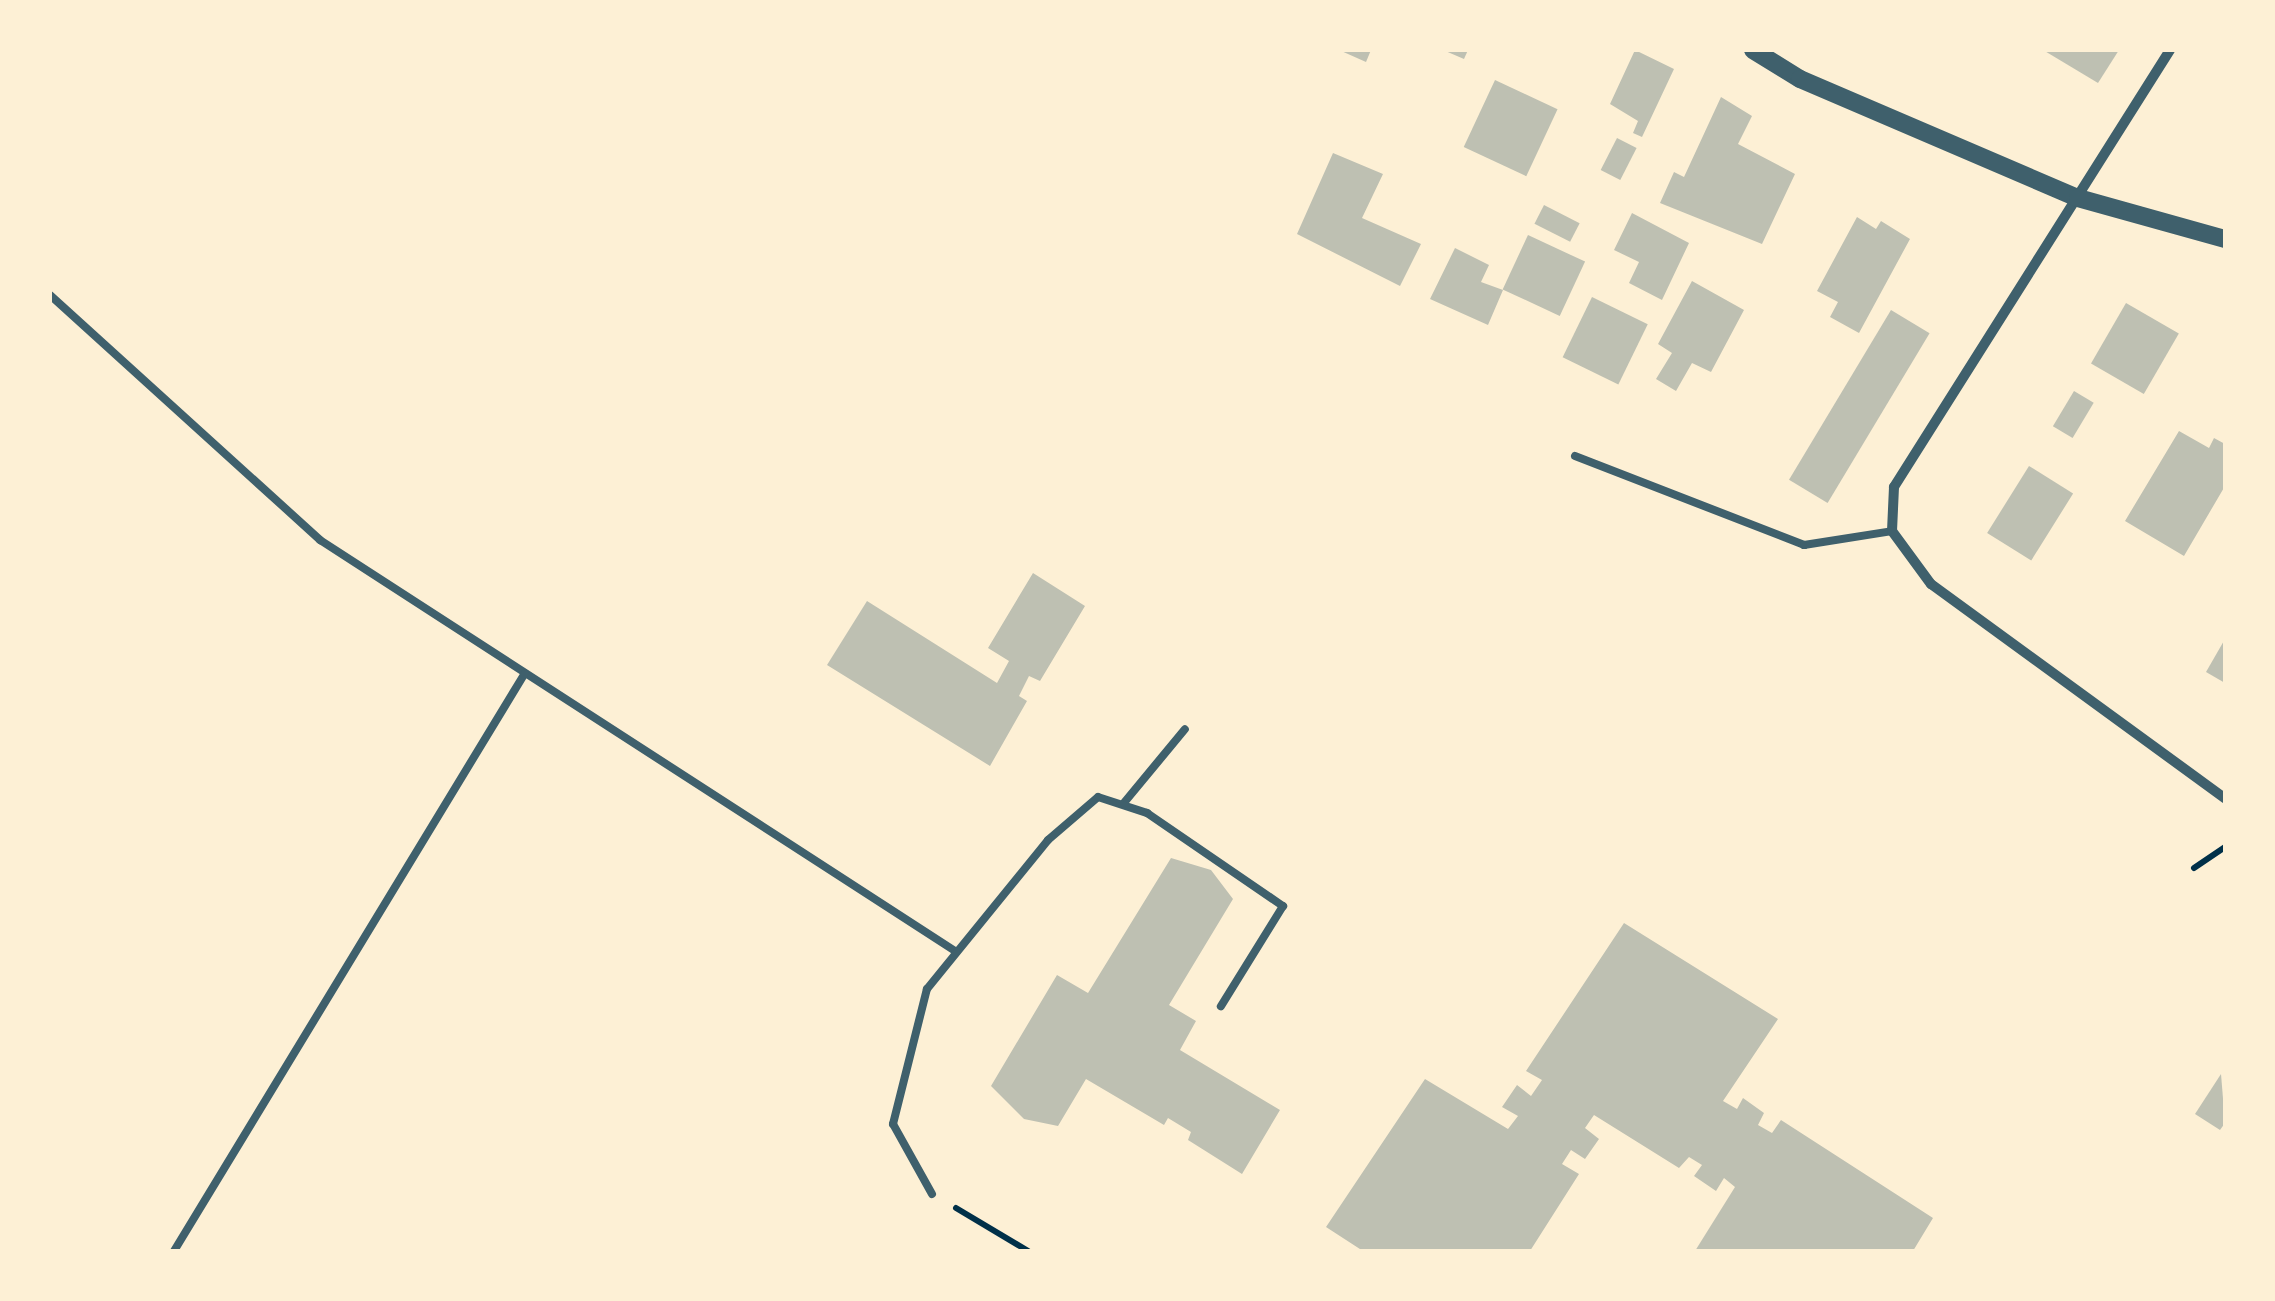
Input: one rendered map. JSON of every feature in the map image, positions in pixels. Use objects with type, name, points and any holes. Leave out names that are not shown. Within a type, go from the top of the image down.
[{"type":"street","points":[[1753,50],[1800,79],[2078,198],[2225,238]]},
{"type":"street","points":[[2170,50],[1894,486],[1892,531],[1931,584],[2225,798]]},
{"type":"lane","points":[[50,295],[320,540],[955,951]]},
{"type":"lane","points":[[1575,456],[1804,545],[1892,531]]},
{"type":"lane","points":[[174,1251],[525,673]]},
{"type":"lane","points":[[1123,804],[1184,729]]},
{"type":"lane","points":[[932,1194],[892,1124],[927,990],[1048,840],[1098,796],[1147,812],[1282,906],[1221,1006]]},
{"type":"path","points":[[2194,868],[2225,848]]},
{"type":"path","points":[[932,1194],[1028,1251]]},
{"type":"building","points":[[1339,50],[1371,50],[1366,62]]},
{"type":"building","points":[[1443,50],[1468,50],[1464,59]]},
{"type":"building","points":[[1635,50],[1674,69],[1642,137],[1633,133],[1638,121],[1610,104]]},
{"type":"building","points":[[2043,50],[2119,50],[2098,83]]},
{"type":"building","points":[[1495,80],[1558,109],[1526,176],[1464,147]]},
{"type":"building","points":[[1721,97],[1752,116],[1738,144],[1795,174],[1762,244],[1660,203],[1674,172],[1684,177]]},
{"type":"building","points":[[1617,138],[1637,148],[1620,180],[1601,170]]},
{"type":"building","points":[[1333,153],[1383,174],[1362,218],[1421,244],[1400,286],[1297,234]]},
{"type":"building","points":[[1544,205],[1580,223],[1570,242],[1534,224]]},
{"type":"building","points":[[1632,213],[1689,243],[1662,300],[1629,283],[1639,262],[1614,250]]},
{"type":"building","points":[[1857,217],[1876,229],[1881,221],[1910,239],[1859,333],[1830,317],[1838,302],[1817,291]]},
{"type":"building","points":[[1528,235],[1585,262],[1560,316],[1503,289]]},
{"type":"building","points":[[1455,248],[1489,265],[1481,282],[1503,290],[1488,325],[1430,299]]},
{"type":"building","points":[[1692,281],[1744,310],[1711,372],[1692,363],[1676,391],[1656,379],[1672,353],[1658,344]]},
{"type":"building","points":[[1592,297],[1648,324],[1618,384],[1563,357]]},
{"type":"building","points":[[2126,303],[2179,334],[2144,394],[2091,364]]},
{"type":"building","points":[[1891,310],[1930,333],[1828,503],[1789,480]]},
{"type":"building","points":[[2074,391],[2094,403],[2073,438],[2053,426]]},
{"type":"building","points":[[2179,431],[2209,448],[2214,438],[2225,444],[2225,486],[2184,556],[2125,521]]},
{"type":"building","points":[[2029,466],[2073,494],[2031,561],[1987,533]]},
{"type":"building","points":[[1033,573],[1085,606],[1040,681],[1029,676],[1019,696],[1027,701],[990,766],[827,665],[867,601],[997,683],[1009,661],[988,648]]},
{"type":"building","points":[[2225,639],[2225,683],[2206,672]]},
{"type":"building","points":[[1171,858],[1211,870],[1233,899],[1169,1005],[1196,1021],[1180,1050],[1280,1110],[1242,1174],[1188,1140],[1191,1132],[1168,1118],[1164,1125],[1086,1079],[1058,1126],[1024,1119],[991,1086],[1057,975],[1088,993]]},
{"type":"building","points":[[1624,923],[1778,1019],[1723,1101],[1737,1109],[1743,1098],[1764,1113],[1758,1125],[1772,1133],[1781,1120],[1933,1218],[1913,1251],[1695,1251],[1735,1187],[1724,1178],[1716,1191],[1694,1176],[1702,1165],[1689,1157],[1679,1168],[1594,1115],[1585,1128],[1599,1139],[1585,1159],[1571,1150],[1562,1164],[1579,1174],[1530,1251],[1363,1251],[1326,1227],[1425,1079],[1508,1129],[1518,1116],[1502,1107],[1517,1085],[1531,1096],[1542,1080],[1526,1071]]},
{"type":"building","points":[[2221,1074],[2225,1123],[2220,1130],[2195,1114]]}]
